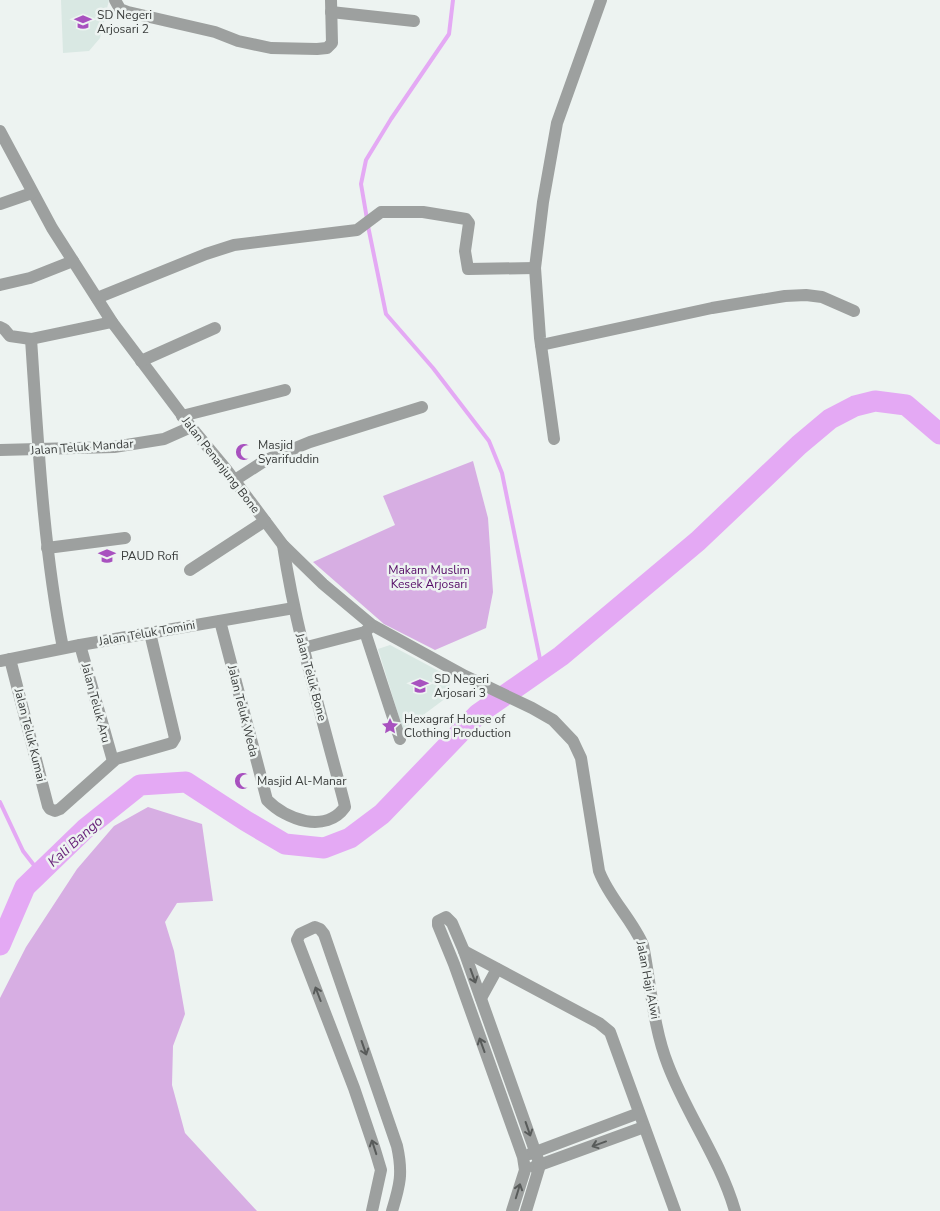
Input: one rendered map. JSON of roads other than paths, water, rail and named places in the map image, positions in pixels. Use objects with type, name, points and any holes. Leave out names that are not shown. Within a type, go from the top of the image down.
[{"type":"street","points":[[115,0],[120,9],[128,12],[215,32],[271,48],[327,48],[332,43],[331,6],[414,21]]},
{"type":"street","points":[[554,440],[541,345],[535,268],[543,202],[557,123],[599,1]]},
{"type":"street","name":"Jalan Penanjung Bone","points":[[0,131],[32,193],[112,322],[190,427],[235,480],[283,545],[368,628],[532,708]]},
{"type":"street","points":[[0,204],[32,193]]},
{"type":"street","points":[[97,298],[206,254],[234,245],[357,230],[381,212],[423,212],[466,219],[469,223],[465,251],[468,269],[535,268]]},
{"type":"street","points":[[0,285],[30,278],[73,261]]},
{"type":"street","points":[[541,345],[712,308],[784,296],[806,295],[822,297],[854,310]]},
{"type":"street","points":[[0,327],[9,336],[31,338],[112,322]]},
{"type":"street","points":[[140,361],[215,328]]},
{"type":"street","points":[[31,338],[46,548],[63,648]]},
{"type":"street","points":[[182,416],[285,390]]},
{"type":"street","points":[[235,480],[266,460],[310,442],[422,407]]},
{"type":"street","name":"Jalan Teluk Mandar","points":[[0,450],[114,447],[164,439],[190,427]]},
{"type":"street","points":[[190,570],[265,521]]},
{"type":"street","points":[[46,548],[125,538]]},
{"type":"street","name":"Jalan Teluk Bone","points":[[283,545],[303,648],[345,808]]},
{"type":"street","name":"Jalan Teluk Tomini","points":[[5,660],[63,648],[294,608]]},
{"type":"street","name":"Jalan Teluk Weda","points":[[220,621],[267,800],[278,810],[314,823],[339,816],[345,808]]},
{"type":"street","points":[[303,648],[368,628],[400,739]]},
{"type":"street","points":[[112,761],[172,743],[176,735],[150,633]]},
{"type":"street","name":"Jalan Teluk Aru","points":[[80,645],[112,761]]},
{"type":"street","name":"Jalan Teluk Kumai","points":[[5,660],[48,806],[52,810],[60,809],[112,761]]},
{"type":"street","name":"Jalan Haji Alwi","points":[[532,708],[553,720],[565,731],[573,741],[581,758],[599,871],[603,881],[639,934],[644,945],[655,1018],[668,1064],[720,1170],[735,1211]]},
{"type":"street","points":[[512,1211],[524,1170],[522,1156],[454,964],[438,925],[443,918],[452,923],[464,951],[540,1165],[526,1211]]},
{"type":"street","points":[[372,1211],[381,1170],[354,1088],[297,940],[300,934],[315,927],[324,934],[387,1115],[401,1165],[399,1186],[392,1211]]},
{"type":"street","points":[[464,951],[607,1029],[612,1037],[675,1211]]},
{"type":"street","points":[[481,998],[497,969]]},
{"type":"street","points":[[489,1063],[503,1058]]},
{"type":"street","points":[[522,1156],[639,1113]]},
{"type":"street","points":[[524,1170],[644,1127]]},
{"type":"street","points":[[381,1170],[401,1165]]},
{"type":"waterway","points":[[367,219],[361,184],[366,160],[391,119],[449,34],[453,0]]},
{"type":"waterway","points":[[368,226],[386,314],[433,368],[489,441],[502,473],[542,669]]},
{"type":"waterway","name":"Kali Bango","points":[[0,945],[25,887],[85,829],[140,785],[186,782],[285,844],[324,848],[350,838],[382,814],[478,714],[561,656],[698,541],[799,445],[830,419],[855,406],[875,401],[906,405],[940,434]]},
{"type":"waterway","points":[[0,802],[23,851],[40,873]]},
{"type":"place","name":"SD Negeri Arjosari 2","points":[[83,22]]},
{"type":"place","name":"Masjid Syarifuddin","points":[[244,452]]},
{"type":"place","name":"PAUD Rofi","points":[[107,556]]},
{"type":"place","name":"SD Negeri Arjosari 3","points":[[420,686]]},
{"type":"place","name":"Hexagraf House of Clothing Production","points":[[390,726]]},
{"type":"place","name":"Masjid Al-Manar","points":[[243,781]]},
{"type":"park label","name":"Makam Muslim Kesek Arjosari","points":[[429,577]]}]
